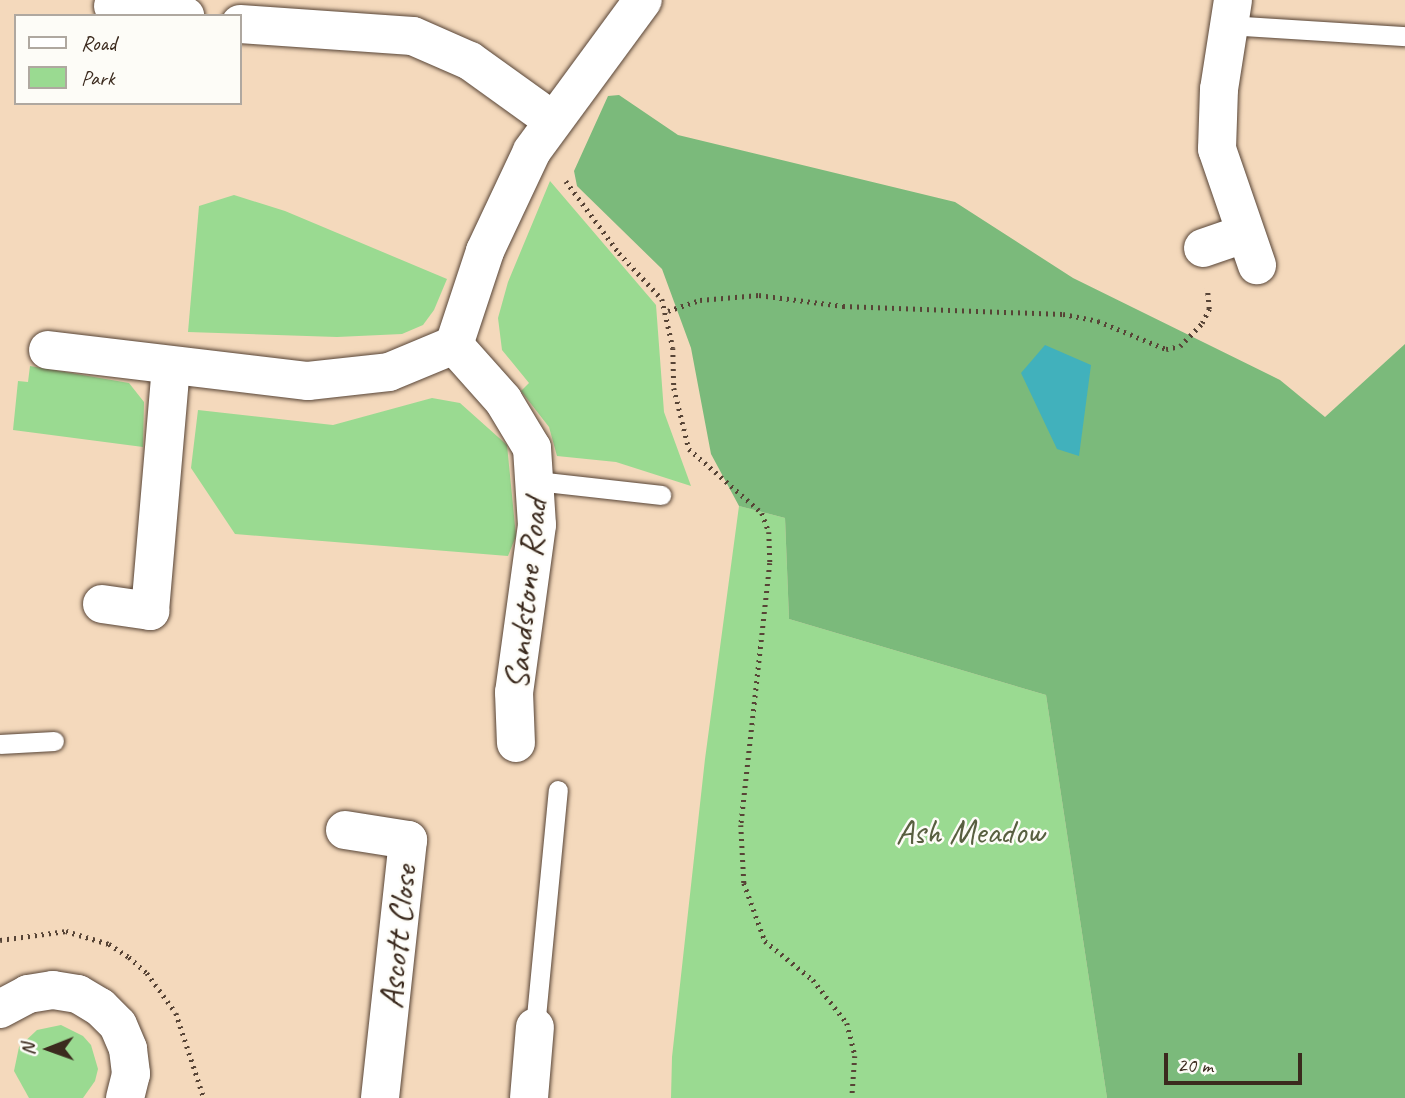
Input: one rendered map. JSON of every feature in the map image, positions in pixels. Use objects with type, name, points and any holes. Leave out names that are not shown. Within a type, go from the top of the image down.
[{"type":"street","points":[[48,350],[269,379],[331,381],[389,372],[454,345],[485,251],[542,136],[643,0]]},
{"type":"street","points":[[113,6],[170,9]]},
{"type":"street","points":[[1203,248],[1251,249],[1217,149],[1217,114],[1231,13]]},
{"type":"street","points":[[242,24],[413,36],[470,61],[542,136]]},
{"type":"street","name":"Sandstone Road","points":[[454,345],[521,425],[531,448],[537,481],[537,525],[514,692],[516,743]]},
{"type":"street","points":[[102,604],[150,611],[171,367]]},
{"type":"street","name":"Ascott Close","points":[[345,830],[408,840],[380,1098]]},
{"type":"street","points":[[0,1009],[28,994],[54,990],[78,994],[100,1007],[118,1025],[128,1049],[131,1074],[125,1098]]},
{"type":"street","points":[[529,1098],[535,1027]]},
{"type":"lane","points":[[1231,13],[1405,36]]},
{"type":"lane","points":[[537,481],[661,495]]},
{"type":"lane","points":[[0,744],[54,741]]},
{"type":"lane","points":[[535,1027],[558,790]]},
{"type":"path","points":[[542,136],[567,182],[668,311],[674,388],[689,449],[762,513],[769,532],[770,563],[741,825],[744,883],[765,941],[813,980],[847,1023],[855,1056],[852,1098]]},
{"type":"path","points":[[668,311],[700,300],[759,295],[867,307],[1063,314],[1098,321],[1159,348],[1173,348],[1186,341],[1209,309],[1195,251],[1203,248]]},
{"type":"green space","points":[[619,95],[678,135],[955,202],[1073,278],[1280,380],[1325,417],[1405,344],[1405,1098],[1107,1098],[1046,695],[789,619],[785,518],[739,506],[711,454],[691,348],[662,269],[577,186],[574,171],[608,96]]},
{"type":"green space","points":[[550,181],[656,305],[664,412],[691,486],[616,462],[557,456],[549,427],[521,391],[529,383],[502,350],[498,318],[508,282]]},
{"type":"green space","points":[[234,195],[285,211],[447,279],[434,310],[423,325],[402,334],[337,337],[188,332],[199,206]]},
{"type":"green space","points":[[30,366],[129,383],[144,402],[143,447],[13,430],[18,381],[28,382]]},
{"type":"green space","points":[[432,398],[460,403],[507,445],[516,536],[508,556],[235,534],[191,468],[198,410],[333,425]]},
{"type":"green space","name":"Ash Meadow","points":[[739,506],[785,518],[789,619],[1046,695],[1107,1098],[671,1098],[672,1057],[705,759]]},
{"type":"green space","points":[[61,1025],[83,1036],[91,1045],[98,1069],[95,1081],[83,1098],[29,1098],[14,1071],[19,1047],[37,1030]]},
{"type":"water","points":[[1045,345],[1091,365],[1079,456],[1057,449],[1021,373]]}]
